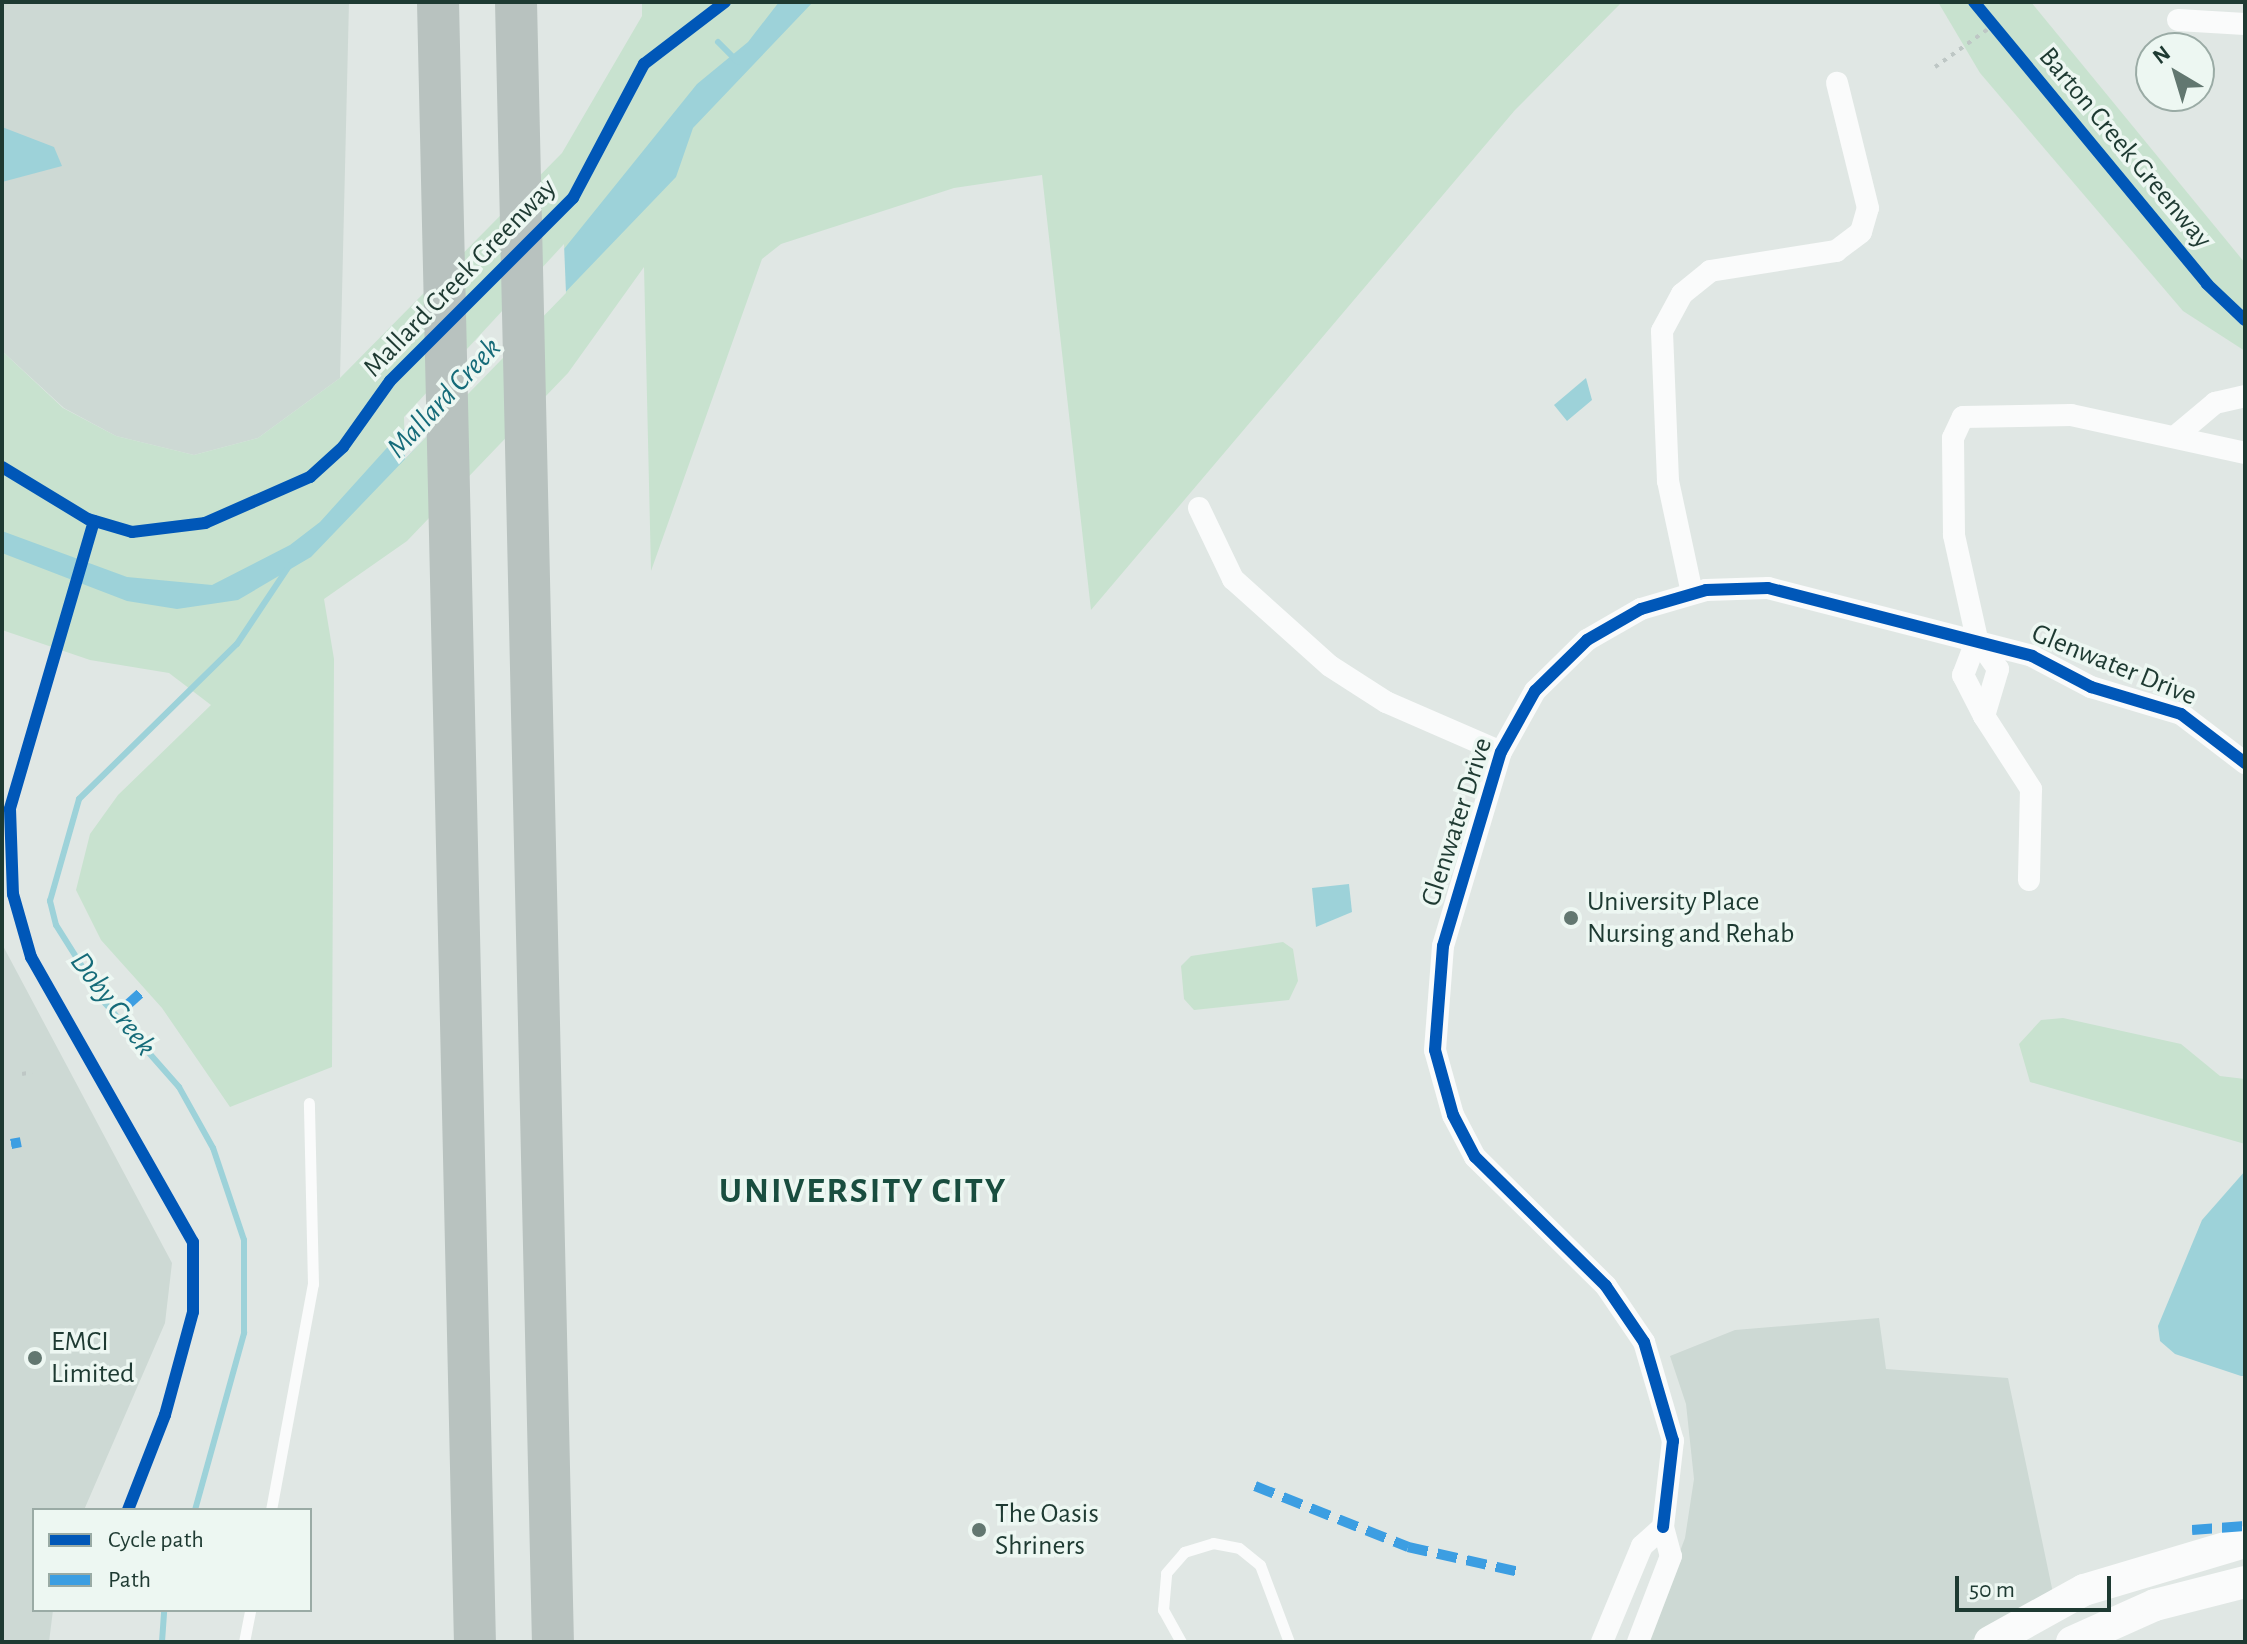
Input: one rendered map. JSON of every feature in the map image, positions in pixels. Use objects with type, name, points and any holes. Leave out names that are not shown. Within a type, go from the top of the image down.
[{"type":"highway","points":[[438,2],[475,1642]]},
{"type":"highway","points":[[516,2],[553,1642]]},
{"type":"street","points":[[2178,20],[2245,24]]},
{"type":"street","points":[[1692,593],[1668,481],[1662,331],[1682,294],[1710,271],[1836,251],[1861,232],[1868,208],[1837,83]]},
{"type":"street","points":[[2177,435],[2215,403],[2245,396]]},
{"type":"street","points":[[1984,716],[1998,669],[1977,639],[1954,535],[1959,421],[1983,412],[2071,415],[2177,435],[2226,454],[2245,453]]},
{"type":"street","points":[[1199,508],[1233,579],[1330,666],[1386,702],[1501,752]]},
{"type":"street","name":"Glenwater Drive","points":[[1638,1642],[1671,1556],[1663,1527],[1673,1441],[1644,1342],[1606,1286],[1475,1157],[1437,1064],[1438,967],[1501,752],[1535,691],[1574,651],[1625,616],[1692,593],[1777,590],[1977,639],[2091,687],[2173,710],[2245,763]]},
{"type":"street","points":[[1977,639],[1963,675],[1984,716],[2031,789],[2029,880]]},
{"type":"street","points":[[1602,1642],[1642,1546],[1663,1527]]},
{"type":"street","points":[[1990,1642],[2037,1613],[2125,1575],[2245,1542]]},
{"type":"street","points":[[2072,1642],[2155,1605],[2245,1582]]},
{"type":"street","points":[[2013,1642],[2037,1613]]},
{"type":"lane","points":[[271,1508],[313,1284],[309,1103]]},
{"type":"lane","points":[[1181,1642],[1163,1610],[1166,1573],[1184,1552],[1213,1543],[1239,1548],[1260,1565],[1289,1642]]},
{"type":"lane","points":[[244,1642],[250,1612]]},
{"type":"path","points":[[1935,67],[1988,29]]},
{"type":"path","points":[[22,1074],[32,1072]]},
{"type":"shaded area","points":[[2,2],[349,2],[340,378],[258,438],[194,455],[116,436],[64,408],[2,351]]},
{"type":"shaded area","points":[[2,944],[172,1263],[165,1323],[85,1508],[32,1508],[32,1612],[53,1612],[49,1642],[2,1642]]},
{"type":"shaded area","points":[[1879,1318],[1886,1369],[2008,1378],[2053,1593],[1968,1642],[1646,1642],[1685,1538],[1694,1479],[1686,1404],[1670,1356],[1735,1330]]},
{"type":"green space","points":[[642,2],[1622,2],[1515,110],[1091,610],[1042,175],[954,188],[781,244],[762,259],[651,571],[644,267],[568,373],[407,541],[324,599],[334,659],[332,1067],[230,1107],[162,1008],[101,940],[76,890],[90,834],[118,795],[211,705],[169,673],[90,660],[2,630],[2,351],[63,408],[116,436],[194,455],[258,438],[340,378],[562,153],[642,16]]},
{"type":"green space","points":[[1938,2],[2031,2],[2245,263],[2245,351],[2183,311],[1980,73]]},
{"type":"green space","points":[[1283,942],[1293,949],[1298,981],[1289,1000],[1194,1010],[1184,999],[1181,966],[1191,956]]},
{"type":"green space","points":[[2063,1018],[2181,1044],[2220,1076],[2245,1079],[2245,1144],[2030,1082],[2019,1044],[2041,1020]]},
{"type":"water","name":"Mallard Creek","points":[[779,2],[813,2],[693,128],[676,177],[311,557],[238,600],[177,609],[127,601],[2,553],[2,531],[127,577],[212,585],[290,545],[320,522],[543,275],[697,84],[748,42]]},
{"type":"water","points":[[2,127],[54,147],[62,166],[2,182]]},
{"type":"water","points":[[1586,378],[1592,400],[1567,421],[1554,405]]},
{"type":"water","points":[[1349,884],[1352,912],[1316,927],[1312,888]]},
{"type":"water","points":[[2245,1171],[2245,1376],[2241,1376],[2175,1354],[2160,1341],[2158,1326],[2202,1220]]},
{"type":"pier","points":[[564,244],[566,293],[405,459],[404,417]]},
{"type":"waterway","points":[[718,42],[738,62]]},
{"type":"waterway","name":"Doby Creek","points":[[196,1508],[244,1333],[244,1240],[213,1148],[179,1087],[105,1003],[56,925],[50,901],[79,799],[237,644],[289,566]]},
{"type":"waterway","name":"Doby Creek","points":[[162,1642],[164,1612]]},
{"type":"marked path","points":[[125,1007],[145,989]]},
{"type":"marked path","points":[[11,1144],[21,1142]]},
{"type":"marked path","points":[[1255,1486],[1408,1547],[1523,1573]]},
{"type":"marked path","points":[[2192,1530],[2245,1526]]},
{"type":"cycle path","name":"Mallard Creek Greenway","points":[[2,467],[88,519],[132,532],[205,523],[310,477],[343,447],[390,381],[573,198],[644,64],[725,2]]},
{"type":"cycle path","name":"Barton Creek Greenway","points":[[1974,2],[2207,284],[2245,320]]},
{"type":"cycle path","points":[[94,521],[10,809],[13,894],[31,957],[193,1242],[193,1312],[165,1415],[129,1508]]},
{"type":"cycle path","points":[[1663,1527],[1673,1441],[1644,1342],[1606,1286],[1475,1157],[1453,1115],[1435,1050],[1443,946],[1501,752],[1535,691],[1587,640],[1641,609],[1706,590],[1768,588],[2032,656],[2091,687],[2181,714],[2245,763]]},
{"type":"place","name":"University Place Nursing and Rehab","points":[[1571,918]]},
{"type":"place","name":"EMCI Limited","points":[[35,1358]]},
{"type":"place","name":"The Oasis Shriners","points":[[979,1530]]},
{"type":"district","name":"UNIVERSITY CITY","points":[[863,1192]]}]
